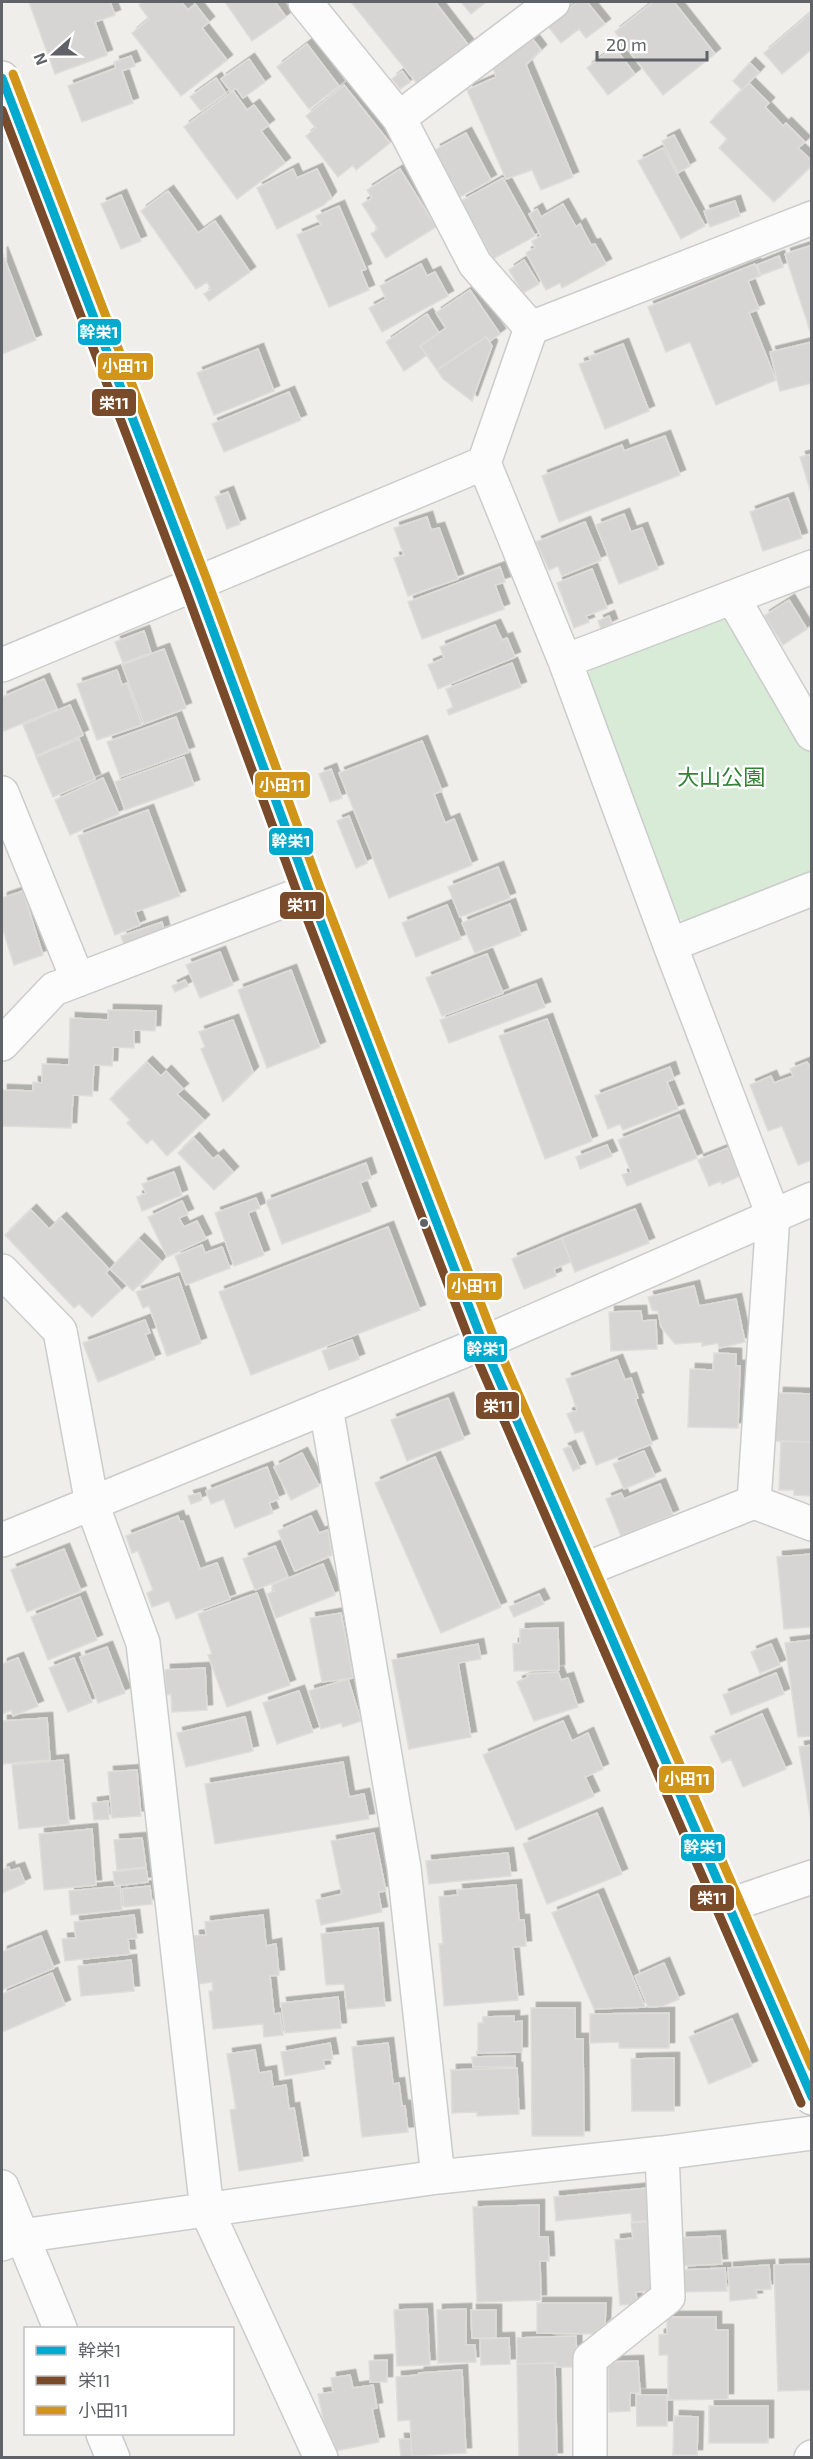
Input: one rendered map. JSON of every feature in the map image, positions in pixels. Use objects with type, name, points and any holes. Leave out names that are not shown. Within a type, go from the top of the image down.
[{"type":"street","points":[[304,2],[399,118],[475,264],[531,328]]},
{"type":"street","points":[[399,118],[553,2]]},
{"type":"street","points":[[2,78],[196,584],[309,891],[483,1343],[812,2098]]},
{"type":"street","points":[[754,1502],[773,1215],[565,661],[484,463],[531,328],[812,218]]},
{"type":"street","points":[[2,665],[484,463]]},
{"type":"street","points":[[565,661],[812,567]]},
{"type":"street","points":[[733,598],[812,734]]},
{"type":"street","points":[[2,793],[78,980]]},
{"type":"street","points":[[670,945],[812,889]]},
{"type":"street","points":[[2,1044],[54,989],[309,891]]},
{"type":"street","points":[[2,1540],[483,1343],[812,1199]]},
{"type":"street","points":[[2,1271],[60,1330],[92,1504],[143,1643],[207,2211],[321,2457]]},
{"type":"street","points":[[326,1407],[404,1868],[438,2177]]},
{"type":"street","points":[[581,1571],[754,1502],[812,1524]]},
{"type":"street","points":[[727,1906],[812,1877]]},
{"type":"street","points":[[11,2240],[438,2177],[662,2153],[812,2133]]},
{"type":"street","points":[[590,2457],[590,2359],[668,2297],[662,2153]]},
{"type":"street","points":[[2,2187],[11,2240],[59,2327]]},
{"type":"street","points":[[104,2435],[113,2457]]},
{"type":"green space","name":"大山公園","points":[[718,614],[736,622],[811,753],[811,874],[695,925],[679,918],[586,679],[593,665]]},
{"type":"building","points":[[29,2],[110,2],[115,15],[95,22],[107,55],[55,74]]},
{"type":"building","points":[[143,2],[181,2],[188,10],[195,4],[209,22],[202,28],[227,60],[181,96],[132,33],[149,19],[139,5]]},
{"type":"building","points":[[225,2],[275,2],[286,17],[252,41]]},
{"type":"building","points":[[351,2],[435,2],[469,46],[419,86]]},
{"type":"building","points":[[461,2],[486,2],[471,14]]},
{"type":"building","points":[[578,2],[587,2],[605,24],[586,38],[579,29],[561,43],[547,25]]},
{"type":"building","points":[[653,2],[674,2],[715,54],[663,95],[615,32]]},
{"type":"building","points":[[812,12],[812,49],[782,74],[764,53]]},
{"type":"building","points":[[531,37],[541,50],[526,65],[573,177],[541,190],[532,170],[506,179],[467,90],[496,77],[493,68]]},
{"type":"building","points":[[307,44],[339,86],[309,109],[277,67]]},
{"type":"building","points":[[614,47],[635,74],[608,95],[587,68]]},
{"type":"building","points":[[131,56],[135,66],[122,71],[133,103],[82,122],[68,86],[116,68],[114,62]]},
{"type":"building","points":[[249,59],[265,82],[243,98],[236,88],[231,92],[221,79]]},
{"type":"building","points":[[750,63],[759,72],[742,90],[733,81]]},
{"type":"building","points":[[402,71],[410,82],[400,89],[392,79]]},
{"type":"building","points":[[216,78],[226,93],[201,111],[190,97]]},
{"type":"building","points":[[749,83],[769,103],[765,107],[783,126],[786,123],[805,142],[798,148],[812,161],[812,165],[774,202],[719,148],[727,139],[710,122]]},
{"type":"building","points":[[344,85],[390,143],[356,170],[353,165],[338,177],[306,136],[316,128],[306,116]]},
{"type":"building","points":[[233,91],[247,110],[254,105],[269,125],[261,131],[285,163],[237,199],[184,127]]},
{"type":"building","points":[[466,133],[491,180],[460,197],[435,150]]},
{"type":"building","points":[[674,135],[690,166],[678,173],[662,141]]},
{"type":"building","points":[[663,148],[705,226],[681,239],[638,161]]},
{"type":"building","points":[[293,169],[297,178],[317,169],[331,197],[324,205],[277,229],[257,188]]},
{"type":"building","points":[[400,169],[436,227],[386,258],[371,234],[378,229],[362,204],[372,198],[367,190]]},
{"type":"building","points":[[503,178],[535,236],[493,259],[461,201]]},
{"type":"building","points":[[168,191],[198,233],[215,221],[250,272],[209,301],[204,294],[211,289],[207,282],[196,289],[141,211]]},
{"type":"building","points":[[121,195],[141,241],[121,249],[101,204]]},
{"type":"building","points":[[735,201],[740,216],[710,227],[704,211]]},
{"type":"building","points":[[563,204],[576,227],[580,224],[591,245],[595,244],[606,264],[562,288],[560,283],[546,290],[526,253],[535,248],[532,241],[541,236],[529,214],[537,209],[541,217]]},
{"type":"building","points":[[339,206],[366,269],[361,271],[369,290],[329,307],[297,235],[321,225],[316,216]]},
{"type":"building","points":[[812,245],[812,334],[811,334],[785,254]]},
{"type":"building","points":[[2,252],[36,340],[2,354]]},
{"type":"building","points":[[779,256],[783,267],[761,275],[757,265]]},
{"type":"building","points":[[524,260],[539,284],[523,293],[509,270]]},
{"type":"building","points":[[421,264],[427,276],[435,272],[448,296],[382,332],[369,308],[386,299],[380,286]]},
{"type":"building","points":[[755,264],[760,276],[748,281],[759,309],[749,313],[776,380],[716,405],[690,342],[666,352],[648,307]]},
{"type":"building","points":[[470,290],[500,334],[490,341],[486,337],[437,370],[420,346],[446,328],[436,313]]},
{"type":"building","points":[[427,314],[439,333],[420,346],[427,355],[404,371],[386,342]]},
{"type":"building","points":[[486,337],[492,346],[472,401],[443,379],[437,370]]},
{"type":"building","points":[[812,342],[812,383],[780,391],[770,352]]},
{"type":"building","points":[[623,344],[649,411],[605,429],[579,364],[591,360],[589,357]]},
{"type":"building","points":[[258,349],[274,391],[214,415],[197,373]]},
{"type":"building","points":[[289,392],[301,420],[224,452],[212,424]]},
{"type":"building","points":[[665,436],[680,475],[559,522],[542,476],[622,445],[624,451]]},
{"type":"building","points":[[812,454],[812,496],[800,457]]},
{"type":"building","points":[[228,492],[240,524],[227,529],[215,497]]},
{"type":"building","points":[[788,498],[802,538],[763,551],[750,512]]},
{"type":"building","points":[[624,514],[631,532],[642,528],[658,569],[619,584],[596,525]]},
{"type":"building","points":[[427,517],[431,530],[439,528],[458,579],[408,596],[394,558],[404,555],[394,528]]},
{"type":"building","points":[[585,522],[601,560],[562,576],[558,566],[549,570],[536,542]]},
{"type":"building","points":[[500,567],[505,582],[495,585],[504,609],[422,639],[408,602]]},
{"type":"building","points":[[592,569],[607,608],[586,616],[589,622],[574,628],[557,583]]},
{"type":"building","points":[[789,600],[807,629],[783,645],[764,616]]},
{"type":"building","points":[[609,616],[612,624],[601,629],[598,621]]},
{"type":"building","points":[[495,625],[502,640],[507,638],[515,657],[438,689],[428,665],[444,658],[440,647]]},
{"type":"building","points":[[144,631],[151,653],[123,663],[115,642]]},
{"type":"building","points":[[164,649],[186,708],[144,724],[122,665]]},
{"type":"building","points":[[512,663],[521,687],[449,715],[447,710],[453,707],[446,689]]},
{"type":"building","points":[[117,670],[122,685],[127,683],[142,725],[97,740],[77,684]]},
{"type":"building","points":[[44,679],[57,709],[4,731],[2,697]]},
{"type":"building","points":[[70,705],[83,735],[36,756],[23,725]]},
{"type":"building","points":[[176,717],[189,752],[120,777],[107,742]]},
{"type":"building","points":[[79,739],[95,779],[53,797],[36,757]]},
{"type":"building","points":[[422,741],[442,791],[434,794],[445,823],[454,819],[472,865],[389,898],[339,773]]},
{"type":"building","points":[[184,757],[194,785],[125,810],[115,782]]},
{"type":"building","points":[[331,769],[342,798],[330,802],[319,774]]},
{"type":"building","points":[[103,778],[119,814],[70,835],[55,800]]},
{"type":"building","points":[[148,810],[180,896],[135,912],[140,925],[115,935],[78,836]]},
{"type":"building","points":[[349,816],[367,863],[356,868],[337,821]]},
{"type":"building","points":[[498,867],[510,898],[460,917],[448,887]]},
{"type":"building","points":[[23,891],[43,955],[14,965],[2,927],[2,898]]},
{"type":"building","points":[[510,904],[521,935],[475,953],[462,923]]},
{"type":"building","points":[[447,905],[461,939],[416,957],[402,923]]},
{"type":"building","points":[[162,922],[164,930],[124,944],[121,936]]},
{"type":"building","points":[[220,952],[233,985],[200,998],[186,965]]},
{"type":"building","points":[[487,954],[503,993],[442,1016],[426,978]]},
{"type":"building","points":[[291,970],[320,1047],[267,1068],[238,990]]},
{"type":"building","points":[[185,980],[188,986],[175,992],[172,986]]},
{"type":"building","points":[[536,984],[545,1007],[449,1043],[440,1020]]},
{"type":"building","points":[[108,1010],[156,1011],[155,1031],[134,1030],[134,1048],[113,1047],[112,1066],[94,1065],[92,1096],[73,1095],[71,1128],[2,1126],[2,1090],[33,1091],[33,1082],[42,1083],[42,1064],[69,1065],[70,1018],[108,1020]]},
{"type":"building","points":[[547,1019],[592,1141],[545,1159],[499,1036]]},
{"type":"building","points":[[233,1020],[253,1072],[223,1102],[201,1049],[205,1047],[199,1032]]},
{"type":"building","points":[[147,1062],[161,1076],[166,1071],[183,1089],[177,1094],[204,1120],[167,1156],[152,1139],[147,1144],[127,1123],[130,1120],[110,1099]]},
{"type":"building","points":[[807,1062],[812,1070],[812,1160],[798,1165],[782,1126],[768,1131],[750,1085],[771,1076],[774,1083],[793,1076],[790,1069]]},
{"type":"building","points":[[670,1067],[674,1079],[667,1082],[678,1109],[623,1130],[620,1124],[608,1129],[595,1096]]},
{"type":"building","points":[[679,1115],[697,1158],[627,1186],[622,1175],[631,1172],[618,1140]]},
{"type":"building","points":[[194,1138],[213,1159],[218,1155],[233,1172],[214,1190],[178,1153]]},
{"type":"building","points":[[607,1145],[612,1156],[580,1169],[576,1157]]},
{"type":"building","points":[[728,1148],[740,1176],[722,1184],[721,1181],[709,1186],[698,1160]]},
{"type":"building","points":[[366,1163],[371,1178],[360,1183],[371,1211],[282,1244],[266,1201]]},
{"type":"building","points":[[174,1172],[182,1195],[142,1211],[137,1197],[146,1193],[142,1184]]},
{"type":"building","points":[[256,1198],[260,1208],[248,1213],[264,1255],[234,1266],[215,1213]]},
{"type":"building","points":[[182,1201],[188,1214],[179,1218],[184,1227],[197,1221],[206,1239],[167,1257],[148,1217]]},
{"type":"building","points":[[635,1209],[649,1243],[575,1272],[562,1238]]},
{"type":"building","points":[[31,1210],[49,1229],[61,1218],[109,1269],[106,1273],[121,1290],[92,1317],[79,1304],[74,1308],[5,1235]]},
{"type":"building","points":[[388,1227],[420,1310],[251,1375],[219,1292]]},
{"type":"building","points":[[562,1238],[571,1262],[554,1269],[556,1276],[524,1289],[512,1259]]},
{"type":"building","points":[[139,1239],[161,1261],[133,1291],[110,1269]]},
{"type":"building","points":[[202,1245],[205,1253],[222,1247],[230,1268],[186,1285],[175,1256]]},
{"type":"building","points":[[178,1277],[201,1343],[167,1356],[149,1306],[143,1308],[136,1292]]},
{"type":"building","points":[[694,1286],[699,1306],[736,1299],[745,1342],[719,1348],[718,1343],[702,1346],[702,1342],[675,1344],[661,1327],[658,1311],[652,1310],[648,1297]]},
{"type":"building","points":[[641,1311],[642,1321],[656,1320],[657,1349],[611,1351],[609,1312]]},
{"type":"building","points":[[145,1320],[150,1333],[145,1334],[155,1359],[98,1382],[83,1343]]},
{"type":"building","points":[[352,1340],[359,1359],[329,1370],[322,1351]]},
{"type":"building","points":[[714,1353],[736,1354],[736,1366],[740,1366],[738,1428],[688,1427],[690,1369],[713,1370]]},
{"type":"building","points":[[617,1360],[625,1380],[631,1378],[638,1398],[635,1399],[652,1444],[596,1465],[583,1431],[575,1433],[567,1414],[577,1410],[566,1379]]},
{"type":"building","points":[[778,1393],[812,1394],[812,1442],[771,1441],[772,1422],[777,1422]]},
{"type":"building","points":[[448,1398],[464,1439],[407,1461],[391,1420]]},
{"type":"building","points":[[781,1441],[812,1442],[812,1496],[794,1495],[794,1490],[779,1490]]},
{"type":"building","points":[[570,1446],[580,1468],[573,1471],[563,1449]]},
{"type":"building","points":[[644,1451],[655,1476],[624,1489],[613,1464]]},
{"type":"building","points":[[302,1453],[319,1486],[291,1500],[274,1467]]},
{"type":"building","points":[[435,1457],[501,1607],[441,1633],[375,1483]]},
{"type":"building","points":[[267,1467],[279,1499],[269,1503],[273,1513],[235,1528],[224,1499],[211,1504],[206,1491]]},
{"type":"building","points":[[660,1484],[673,1515],[621,1536],[606,1499],[621,1493],[624,1499]]},
{"type":"building","points":[[200,1493],[202,1500],[191,1504],[188,1496]]},
{"type":"building","points":[[178,1516],[180,1522],[183,1521],[200,1569],[217,1563],[230,1599],[176,1619],[169,1601],[152,1607],[147,1593],[153,1590],[138,1551],[132,1553],[126,1536]]},
{"type":"building","points":[[311,1516],[319,1533],[328,1530],[332,1555],[295,1571],[278,1531]]},
{"type":"building","points":[[275,1546],[288,1577],[255,1590],[243,1559]]},
{"type":"building","points":[[64,1549],[81,1591],[27,1612],[11,1570]]},
{"type":"building","points":[[812,1554],[812,1627],[784,1629],[777,1557]]},
{"type":"building","points":[[323,1564],[335,1595],[276,1618],[267,1594],[274,1591],[272,1585]]},
{"type":"building","points":[[257,1593],[290,1685],[227,1707],[208,1655],[212,1654],[198,1614]]},
{"type":"building","points":[[539,1594],[544,1604],[514,1617],[509,1607]]},
{"type":"building","points":[[80,1597],[97,1640],[48,1660],[31,1617]]},
{"type":"building","points":[[341,1613],[353,1678],[322,1682],[310,1618]]},
{"type":"building","points":[[558,1628],[559,1670],[514,1671],[513,1644],[520,1643],[520,1629]]},
{"type":"building","points":[[812,1640],[812,1736],[798,1737],[785,1643]]},
{"type":"building","points":[[478,1644],[481,1659],[458,1663],[471,1737],[409,1749],[392,1660]]},
{"type":"building","points":[[771,1644],[780,1665],[760,1673],[751,1652]]},
{"type":"building","points":[[107,1647],[125,1693],[98,1703],[80,1657]]},
{"type":"building","points":[[18,1658],[38,1706],[13,1716],[11,1710],[2,1714],[2,1664]]},
{"type":"building","points":[[74,1658],[92,1702],[68,1712],[49,1668]]},
{"type":"building","points":[[205,1668],[207,1710],[172,1712],[171,1694],[166,1695],[165,1670]]},
{"type":"building","points":[[558,1672],[561,1680],[568,1678],[578,1707],[534,1721],[517,1682],[528,1677],[526,1674]]},
{"type":"building","points":[[776,1673],[784,1694],[731,1715],[723,1695]]},
{"type":"building","points":[[348,1679],[361,1721],[343,1727],[341,1723],[321,1729],[309,1691]]},
{"type":"building","points":[[299,1691],[313,1732],[277,1744],[263,1703]]},
{"type":"building","points":[[762,1714],[786,1769],[743,1787],[731,1759],[722,1763],[710,1737]]},
{"type":"building","points":[[245,1717],[253,1751],[186,1767],[177,1733]]},
{"type":"building","points":[[47,1718],[50,1760],[2,1764],[2,1721]]},
{"type":"building","points":[[563,1721],[572,1741],[588,1733],[603,1769],[585,1777],[594,1796],[516,1830],[483,1755]]},
{"type":"building","points":[[812,1745],[812,1827],[799,1747]]},
{"type":"building","points":[[63,1760],[69,1824],[19,1829],[12,1765]]},
{"type":"building","points":[[343,1762],[349,1797],[364,1794],[369,1819],[215,1844],[205,1784]]},
{"type":"building","points":[[137,1770],[141,1816],[112,1818],[108,1772]]},
{"type":"building","points":[[108,1801],[109,1819],[94,1820],[92,1803]]},
{"type":"building","points":[[597,1813],[622,1874],[547,1904],[523,1844]]},
{"type":"building","points":[[92,1829],[96,1885],[44,1890],[39,1834]]},
{"type":"building","points":[[374,1833],[386,1891],[378,1892],[382,1912],[321,1925],[316,1900],[342,1894],[331,1841]]},
{"type":"building","points":[[142,1838],[146,1867],[117,1870],[114,1840]]},
{"type":"building","points":[[508,1853],[511,1876],[429,1884],[426,1861]]},
{"type":"building","points":[[9,1867],[10,1871],[19,1868],[25,1883],[2,1893],[2,1870]]},
{"type":"building","points":[[146,1868],[148,1882],[115,1886],[113,1872]]},
{"type":"building","points":[[516,1885],[519,1920],[524,1920],[526,1946],[513,1947],[518,2000],[444,2006],[439,1944],[443,1944],[439,1897],[458,1895],[457,1890]]},
{"type":"building","points":[[120,1886],[122,1910],[71,1915],[69,1891]]},
{"type":"building","points":[[150,1886],[152,1904],[124,1907],[122,1889]]},
{"type":"building","points":[[598,1894],[645,2007],[594,2009],[552,1913]]},
{"type":"building","points":[[134,1915],[137,1938],[128,1939],[130,1954],[65,1961],[62,1939],[76,1938],[74,1922]]},
{"type":"building","points":[[263,1915],[266,1946],[276,1944],[279,1975],[270,1976],[274,2014],[280,2013],[283,2035],[264,2037],[263,2024],[213,2029],[209,1991],[213,1991],[212,1982],[199,1984],[194,1936],[206,1935],[205,1922]]},
{"type":"building","points":[[378,1928],[385,2006],[347,2009],[344,1984],[326,1985],[321,1934]]},
{"type":"building","points":[[41,1936],[54,1968],[2,1990],[2,1952]]},
{"type":"building","points":[[131,1960],[134,1991],[81,1996],[78,1966]]},
{"type":"building","points":[[664,1963],[679,1999],[663,2006],[648,2007],[635,1976]]},
{"type":"building","points":[[52,1973],[65,2005],[2,2032],[2,1994]]},
{"type":"building","points":[[338,1997],[341,2028],[285,2033],[281,2003]]},
{"type":"building","points":[[531,2008],[575,2008],[575,2039],[583,2039],[584,2136],[532,2136]]},
{"type":"building","points":[[669,2013],[669,2048],[619,2048],[619,2042],[590,2043],[590,2014]]},
{"type":"building","points":[[514,2016],[514,2022],[522,2021],[522,2052],[478,2053],[478,2023],[483,2023],[483,2017]]},
{"type":"building","points":[[732,2019],[752,2066],[709,2084],[689,2037]]},
{"type":"building","points":[[330,2043],[333,2059],[323,2060],[325,2069],[285,2076],[281,2052]]},
{"type":"building","points":[[388,2043],[393,2084],[399,2083],[408,2132],[362,2137],[352,2047]]},
{"type":"building","points":[[255,2050],[259,2073],[271,2071],[273,2087],[286,2085],[289,2109],[294,2108],[303,2161],[239,2171],[230,2110],[236,2109],[227,2054]]},
{"type":"building","points":[[515,2056],[515,2067],[473,2067],[472,2057]]},
{"type":"building","points":[[674,2058],[674,2111],[632,2111],[631,2059]]},
{"type":"building","points":[[517,2068],[519,2114],[477,2116],[477,2112],[452,2113],[451,2070]]},
{"type":"building","points":[[648,2188],[651,2220],[632,2222],[631,2213],[556,2221],[554,2197]]},
{"type":"building","points":[[539,2205],[539,2237],[548,2237],[549,2261],[540,2261],[541,2300],[477,2302],[473,2207]]},
{"type":"building","points":[[647,2222],[652,2291],[636,2292],[637,2304],[620,2305],[615,2240],[633,2238],[631,2223]]},
{"type":"building","points":[[720,2236],[722,2264],[682,2266],[681,2238]]},
{"type":"building","points":[[812,2264],[812,2390],[778,2391],[774,2265]]},
{"type":"building","points":[[769,2265],[771,2289],[756,2290],[757,2298],[730,2301],[728,2268]]},
{"type":"building","points":[[725,2268],[727,2291],[683,2292],[683,2270]]},
{"type":"building","points":[[537,2303],[606,2303],[605,2324],[593,2334],[537,2333]]},
{"type":"building","points":[[427,2309],[430,2365],[397,2366],[394,2310]]},
{"type":"building","points":[[466,2309],[466,2345],[475,2345],[476,2362],[438,2363],[437,2310]]},
{"type":"building","points":[[471,2310],[496,2310],[496,2338],[472,2338]]},
{"type":"building","points":[[667,2317],[716,2317],[716,2330],[728,2330],[728,2399],[668,2400],[668,2355],[659,2355],[659,2335],[667,2334]]},
{"type":"building","points":[[576,2336],[577,2367],[555,2367],[555,2363],[517,2364],[517,2338]]},
{"type":"building","points":[[509,2338],[510,2364],[481,2365],[480,2339]]},
{"type":"building","points":[[387,2360],[387,2382],[370,2382],[369,2361]]},
{"type":"building","points":[[638,2361],[640,2393],[630,2393],[630,2411],[609,2412],[608,2362]]},
{"type":"building","points":[[555,2363],[557,2458],[519,2458],[517,2364]]},
{"type":"building","points":[[462,2370],[466,2453],[412,2456],[410,2420],[398,2421],[396,2377]]},
{"type":"building","points":[[350,2375],[353,2388],[373,2385],[377,2408],[372,2409],[379,2442],[335,2451],[333,2441],[328,2442],[318,2394],[333,2392],[331,2378]]},
{"type":"building","points":[[636,2395],[667,2395],[667,2426],[637,2426]]},
{"type":"building","points":[[709,2406],[768,2406],[768,2443],[709,2443]]},
{"type":"building","points":[[674,2416],[698,2417],[697,2455],[673,2455]]},
{"type":"building","points":[[399,2439],[411,2439],[412,2457],[401,2457]]},
{"type":"transit line","name":"小田11","points":[[13,74],[207,580],[320,887],[494,1338],[812,2067]]},
{"type":"transit line","name":"幹栄1","points":[[2,78],[196,584],[309,891],[483,1343],[812,2097]]},
{"type":"transit line","name":"栄11","points":[[2,110],[185,588],[298,895],[472,1347],[801,2103]]}]
